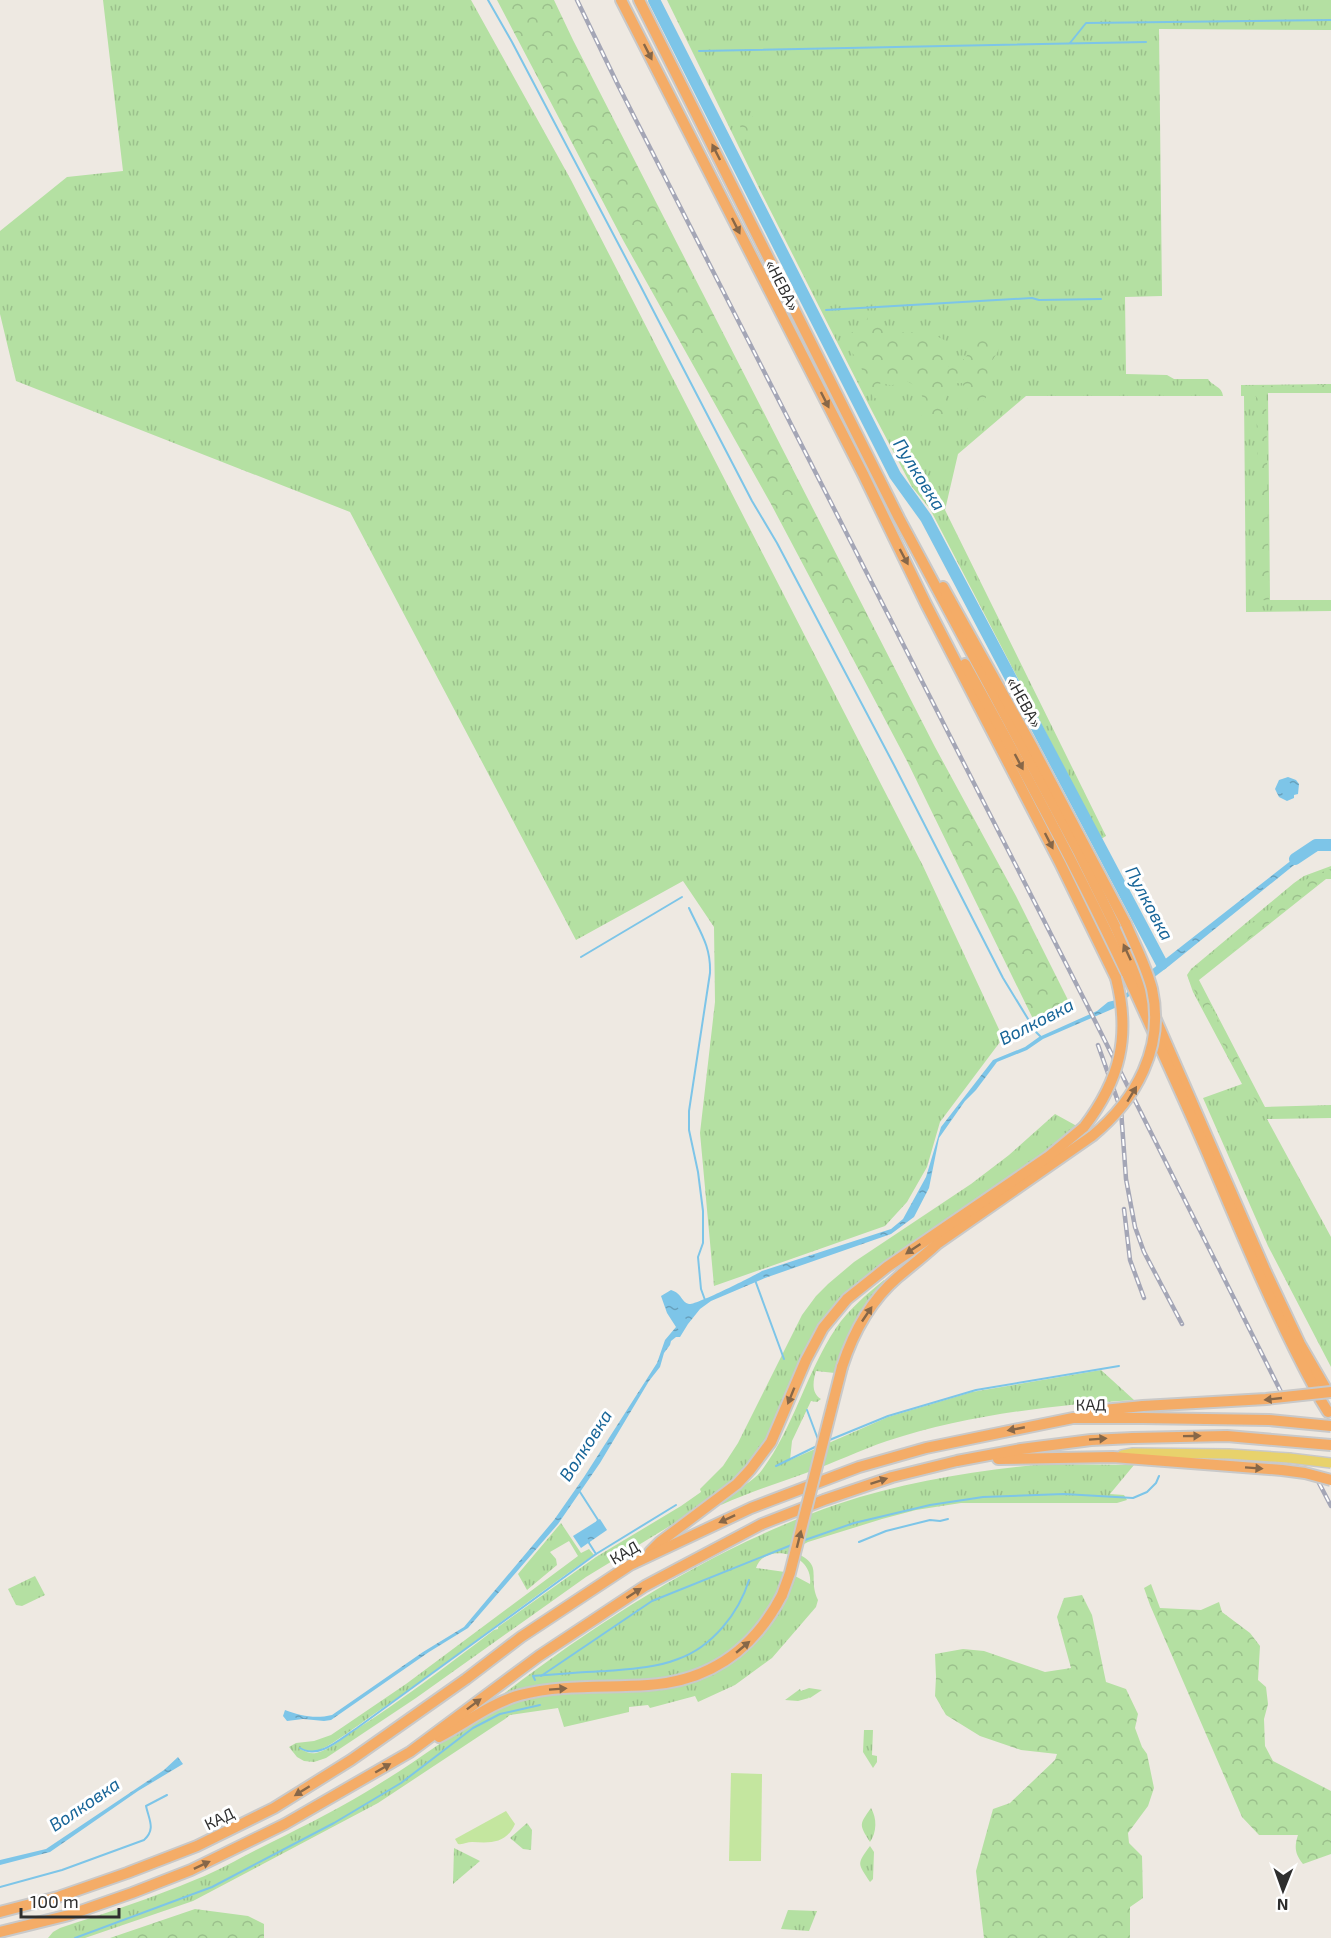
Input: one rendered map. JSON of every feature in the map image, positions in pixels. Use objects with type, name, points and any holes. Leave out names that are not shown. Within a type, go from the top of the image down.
[{"type":"highway","name":"«НЕВА»","points":[[621,0],[918,583],[1016,755],[1111,931]]},
{"type":"highway","name":"«НЕВА»","points":[[639,0],[875,467],[905,516],[1033,748],[1111,931]]},
{"type":"highway","points":[[646,1557],[660,1542],[737,1484],[750,1470],[771,1442],[806,1360],[823,1328],[847,1299],[887,1267],[1048,1157],[1080,1130],[1104,1100],[1119,1059],[1124,1025],[1111,931]]},
{"type":"highway","points":[[0,1932],[69,1915],[191,1870],[285,1824],[501,1702],[520,1695],[553,1689],[650,1685],[676,1681],[706,1672],[722,1663],[753,1639],[773,1612],[790,1573],[842,1367],[854,1334],[867,1312],[897,1278],[937,1244],[1092,1136],[1118,1113],[1133,1093],[1141,1077],[1151,1044],[1154,1006],[1152,991],[1147,973],[1111,931]]},
{"type":"highway","points":[[1073,1418],[1103,1410],[1266,1400],[1324,1389],[1266,1272],[1111,931]]},
{"type":"highway","points":[[1327,1398],[1328,1412]]},
{"type":"highway","name":"КАД","points":[[0,1912],[58,1897],[127,1873],[197,1846],[274,1808],[351,1760],[594,1587],[646,1557],[751,1509],[859,1467],[926,1448],[1073,1418],[1269,1420],[1331,1426]]},
{"type":"highway","points":[[410,1752],[539,1656],[645,1586],[762,1524],[856,1488],[957,1461],[1021,1449],[1091,1440],[1227,1436],[1331,1445]]},
{"type":"highway","points":[[957,1461],[1133,1456],[1282,1470],[1331,1480]]},
{"type":"main road","points":[[1133,1456],[1229,1454],[1331,1463]]},
{"type":"green space","points":[[103,0],[471,0],[571,180],[923,866],[1003,1038],[940,1122],[927,1167],[907,1202],[885,1226],[714,1286],[700,1133],[715,1002],[714,927],[683,881],[576,940],[350,512],[16,381],[0,314],[0,231],[67,177],[123,171]]},
{"type":"green space","points":[[497,0],[554,0],[935,747],[1016,896],[1072,1008],[1036,1025],[907,761],[771,504],[623,240]]},
{"type":"green space","points":[[667,0],[1331,0],[1331,30],[1159,29],[1162,296],[1125,297],[1126,374],[1167,375],[1174,379],[1208,379],[1221,390],[1223,396],[1026,396],[958,454],[945,510],[1106,836],[1101,839],[930,509],[912,487],[873,413]]},
{"type":"green space","points":[[745,116],[753,116],[758,121],[756,132],[745,134],[740,129],[740,121]]},
{"type":"green space","points":[[868,317],[878,320],[890,332],[934,335],[947,342],[944,360],[950,368],[961,365],[970,352],[972,336],[976,332],[981,333],[998,346],[998,351],[988,368],[986,398],[975,407],[964,408],[961,406],[965,394],[964,386],[962,383],[953,385],[945,398],[948,407],[945,416],[934,419],[926,418],[916,412],[923,400],[916,387],[909,382],[901,381],[888,385],[881,382],[879,386],[881,396],[877,399],[873,397],[858,360],[849,349],[847,336],[862,329]]},
{"type":"green space","points":[[1331,384],[1331,393],[1268,393],[1270,600],[1331,600],[1331,611],[1246,612],[1244,396],[1241,396],[1241,385]]},
{"type":"green space","points":[[1331,385],[1331,392],[1285,390],[1266,393],[1269,599],[1268,601],[1263,600],[1261,596],[1256,397],[1251,389],[1255,386]]},
{"type":"green space","points":[[1331,866],[1331,879],[1326,879],[1199,980],[1265,1107],[1331,1105],[1331,1118],[1267,1119],[1331,1237],[1331,1367],[1268,1246],[1203,1098],[1242,1084],[1193,992],[1187,975],[1191,969],[1294,883],[1304,876]]},
{"type":"green space","points":[[1331,869],[1331,877],[1326,877],[1198,979],[1262,1105],[1259,1105],[1244,1084],[1188,975],[1246,925],[1262,921],[1276,903],[1292,889],[1310,877]]},
{"type":"green space","points":[[1055,1114],[1075,1125],[1077,1129],[1041,1157],[863,1281],[829,1313],[810,1342],[767,1437],[738,1476],[706,1504],[586,1577],[416,1698],[326,1758],[314,1762],[304,1761],[297,1757],[289,1747],[296,1743],[314,1741],[331,1735],[406,1684],[578,1556],[569,1541],[550,1552],[556,1559],[557,1565],[527,1590],[518,1574],[561,1523],[581,1553],[589,1549],[594,1555],[337,1740],[316,1751],[299,1748],[308,1752],[316,1753],[335,1744],[596,1557],[701,1492],[700,1489],[723,1466],[738,1443],[802,1315],[816,1296],[854,1262],[971,1184],[1009,1155]]},
{"type":"green space","points":[[884,1280],[886,1282],[863,1310],[850,1333],[835,1373],[816,1371],[814,1390],[821,1399],[817,1402],[811,1401],[792,1441],[790,1460],[888,1417],[972,1392],[1101,1370],[1134,1400],[1009,1413],[948,1424],[877,1445],[721,1505],[724,1500],[762,1470],[783,1436],[816,1363],[836,1328],[852,1308]]},
{"type":"green space","points":[[1044,1464],[1134,1465],[1110,1494],[1124,1495],[1127,1500],[1117,1503],[961,1503],[916,1510],[808,1542],[791,1551],[809,1561],[812,1566],[818,1600],[816,1607],[772,1658],[735,1685],[698,1702],[695,1696],[650,1708],[648,1705],[629,1707],[629,1712],[564,1727],[558,1708],[510,1715],[378,1803],[193,1901],[85,1938],[48,1938],[60,1928],[205,1876],[299,1829],[366,1792],[478,1717],[506,1704],[534,1696],[563,1692],[647,1690],[685,1685],[710,1676],[726,1667],[752,1647],[763,1635],[781,1608],[795,1576],[810,1584],[809,1573],[797,1558],[778,1553],[768,1555],[761,1560],[756,1568],[785,1572],[778,1596],[751,1635],[731,1653],[689,1675],[501,1698],[541,1666],[621,1611],[705,1562],[748,1541],[838,1504],[888,1489],[965,1474]]},
{"type":"green space","points":[[35,1576],[45,1595],[22,1606],[16,1605],[8,1589]]},
{"type":"green space","points":[[1151,1584],[1160,1608],[1201,1610],[1219,1602],[1222,1612],[1250,1633],[1260,1646],[1258,1680],[1266,1687],[1268,1704],[1264,1719],[1265,1746],[1273,1761],[1331,1791],[1331,1854],[1303,1864],[1296,1850],[1298,1835],[1259,1835],[1242,1817],[1150,1605],[1144,1588]]},
{"type":"green space","points":[[1082,1595],[1092,1615],[1106,1682],[1126,1689],[1138,1714],[1135,1728],[1147,1754],[1154,1788],[1148,1806],[1128,1833],[1129,1843],[1142,1856],[1143,1898],[1130,1907],[1130,1938],[984,1938],[976,1871],[993,1809],[1010,1803],[1055,1760],[1057,1754],[1021,1750],[980,1736],[946,1715],[935,1696],[935,1654],[963,1649],[984,1651],[1045,1672],[1071,1668],[1057,1617],[1064,1598]]},
{"type":"green space","points":[[809,1688],[822,1690],[810,1698],[798,1701],[785,1700],[800,1689],[801,1691]]},
{"type":"green space","points":[[864,1730],[873,1730],[872,1755],[877,1756],[877,1762],[873,1768],[863,1752]]},
{"type":"green space","points":[[731,1773],[762,1774],[761,1861],[729,1861]]},
{"type":"green space","points":[[871,1808],[875,1825],[870,1842],[862,1825]]},
{"type":"green space","points":[[506,1811],[515,1824],[502,1839],[492,1842],[458,1844],[455,1839]]},
{"type":"green space","points":[[527,1823],[532,1830],[531,1850],[523,1849],[510,1838]]},
{"type":"green space","points":[[870,1846],[874,1852],[873,1879],[870,1882],[860,1864]]},
{"type":"green space","points":[[454,1848],[480,1861],[453,1884]]},
{"type":"green space","points":[[195,1909],[248,1916],[264,1924],[264,1938],[110,1938]]},
{"type":"green space","points":[[788,1910],[817,1911],[809,1931],[781,1929]]},
{"type":"water","points":[[1288,777],[1299,784],[1298,794],[1287,801],[1279,797],[1275,789],[1279,780]]},
{"type":"water","points":[[1320,844],[1331,844],[1331,848],[1324,848],[1304,857],[1117,1007],[997,1062],[939,1138],[929,1188],[914,1217],[891,1234],[765,1278],[711,1301],[700,1309],[680,1337],[671,1341],[660,1367],[649,1381],[600,1463],[558,1524],[468,1628],[429,1652],[331,1720],[287,1721],[283,1716],[285,1710],[308,1716],[332,1715],[423,1652],[464,1627],[554,1520],[657,1363],[665,1340],[676,1327],[667,1313],[661,1296],[671,1290],[686,1303],[693,1303],[762,1271],[891,1229],[903,1219],[926,1177],[941,1127],[993,1060],[1025,1047],[1039,1037],[1097,1011],[1108,1002],[1120,999],[1150,971],[1302,852]]},
{"type":"water","points":[[600,1519],[607,1530],[581,1548],[573,1536]]},
{"type":"water","points":[[178,1757],[183,1764],[138,1791],[50,1852],[0,1865],[0,1860],[46,1849],[164,1770]]},
{"type":"waterway","points":[[488,0],[894,765],[1003,978],[1041,1037]]},
{"type":"waterway","name":"Пулковка","points":[[654,0],[895,475],[926,518],[1162,964]]},
{"type":"waterway","points":[[1070,43],[1086,23],[1331,20]]},
{"type":"waterway","points":[[699,51],[1146,42]]},
{"type":"waterway","points":[[826,310],[1032,298],[1039,300],[1101,299]]},
{"type":"waterway","name":"Волковка","points":[[1295,859],[1316,845],[1331,845]]},
{"type":"waterway","points":[[581,957],[682,897]]},
{"type":"waterway","points":[[689,908],[704,939],[710,963],[689,1111],[689,1130],[703,1211],[703,1243],[698,1257],[701,1289],[705,1300]]},
{"type":"waterway","points":[[755,1280],[784,1359]]},
{"type":"waterway","points":[[827,1441],[888,1416],[976,1390],[1119,1366]]},
{"type":"waterway","points":[[807,1410],[819,1442]]},
{"type":"waterway","points":[[776,1466],[819,1445]]},
{"type":"waterway","points":[[802,1541],[854,1523],[930,1505],[983,1497],[1064,1494],[1133,1498],[1147,1492],[1159,1476]]},
{"type":"waterway","points":[[580,1492],[598,1520],[597,1522]]},
{"type":"waterway","points":[[300,1748],[307,1751],[322,1750],[337,1742],[596,1554],[676,1505]]},
{"type":"waterway","points":[[859,1542],[886,1531],[930,1520],[948,1519]]},
{"type":"waterway","points":[[589,1541],[596,1554]]},
{"type":"waterway","points":[[541,1676],[652,1601],[794,1544]]},
{"type":"waterway","points":[[535,1680],[533,1676],[652,1666],[690,1654],[713,1637],[731,1616],[749,1580]]},
{"type":"waterway","points":[[75,1938],[212,1887],[334,1823],[401,1783],[473,1728],[500,1714],[540,1705]]},
{"type":"waterway","points":[[0,1887],[62,1870],[144,1840],[151,1828],[146,1806],[167,1795]]},
{"type":"railway","points":[[577,0],[1281,1392]]},
{"type":"railway","points":[[1098,1045],[1121,1110],[1126,1179],[1135,1227],[1144,1252],[1182,1324]]},
{"type":"railway","points":[[1124,1209],[1130,1260],[1144,1298]]},
{"type":"railway","points":[[1319,1483],[1331,1506]]}]
